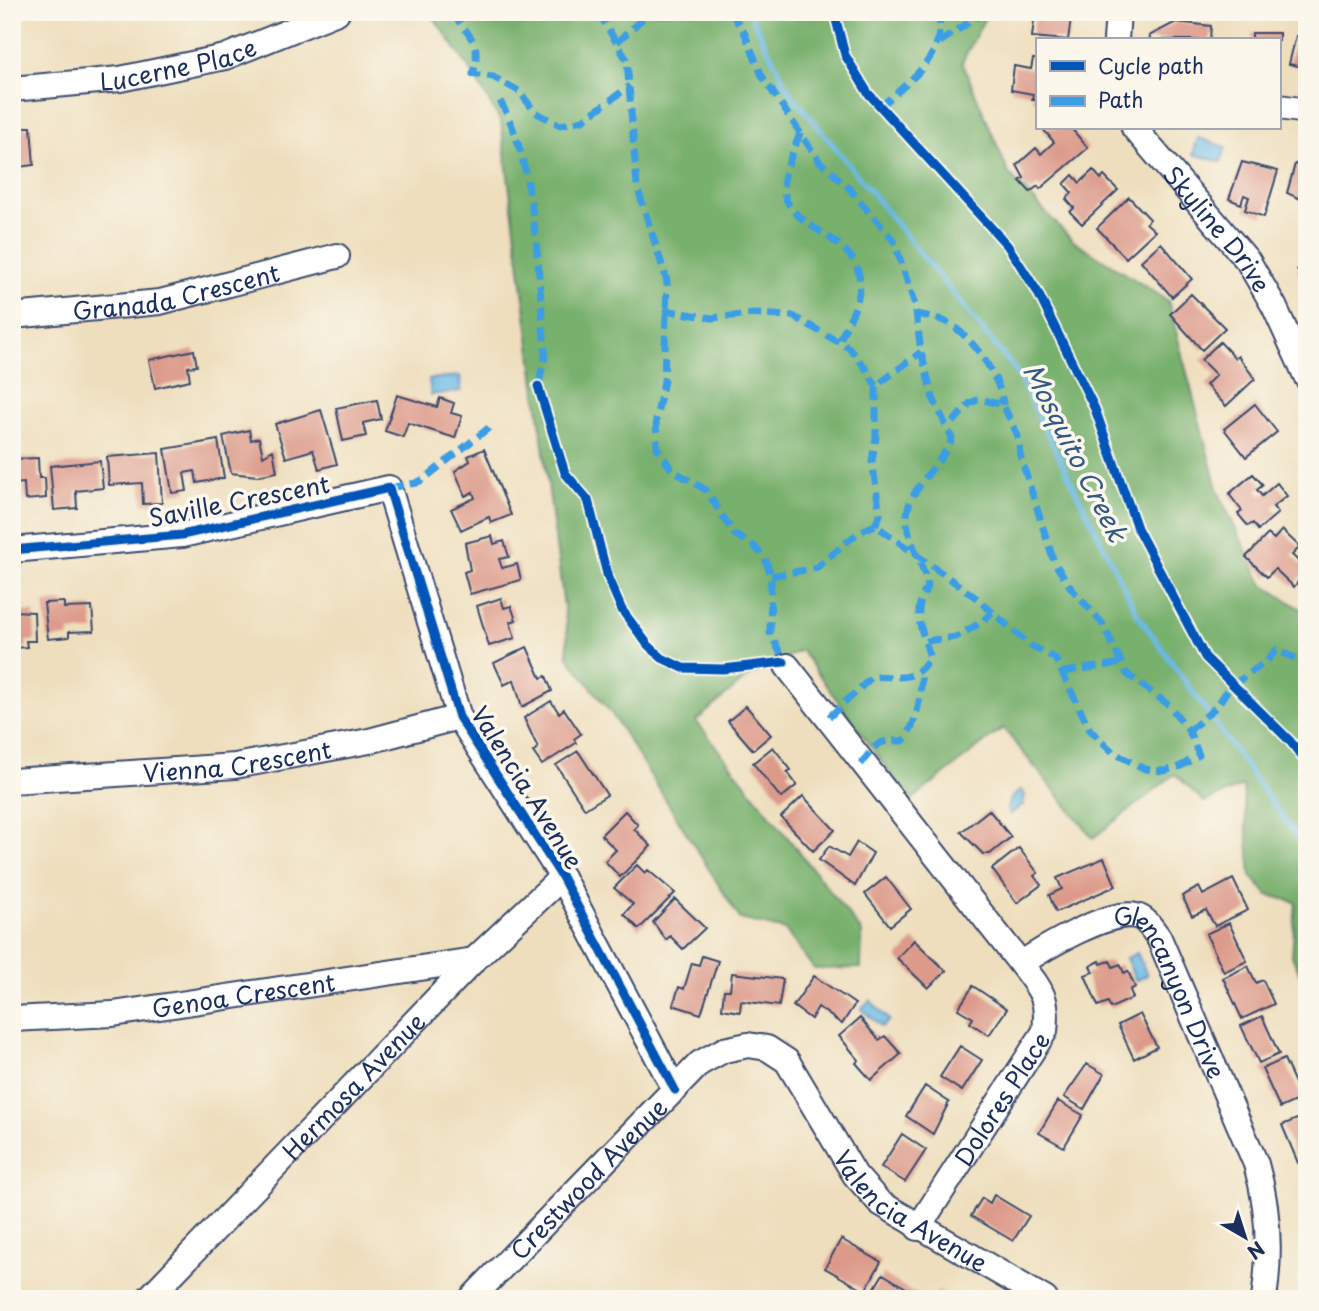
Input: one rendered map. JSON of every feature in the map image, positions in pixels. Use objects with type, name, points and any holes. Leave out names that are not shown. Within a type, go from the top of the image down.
[{"type":"street","name":"Lucerne Place","points":[[12,89],[120,79],[225,57],[337,12]]},
{"type":"street","points":[[1116,38],[1118,12]]},
{"type":"street","points":[[1280,107],[1307,111]]},
{"type":"street","name":"Skyline Drive","points":[[1136,130],[1248,261],[1274,306],[1307,378]]},
{"type":"street","name":"Granada Crescent","points":[[12,316],[160,302],[337,256]]},
{"type":"street","name":"Saville Crescent","points":[[12,550],[182,536],[388,488]]},
{"type":"street","name":"Valencia Avenue","points":[[388,488],[458,717],[562,877],[675,1090],[700,1063],[724,1050],[748,1045],[767,1048],[787,1061],[807,1089],[855,1175],[880,1203],[918,1228],[1045,1299]]},
{"type":"street","points":[[787,666],[1021,964]]},
{"type":"street","name":"Vienna Crescent","points":[[12,781],[235,766],[369,741],[458,717]]},
{"type":"street","name":"Hermosa Avenue","points":[[148,1299],[474,960],[562,877]]},
{"type":"street","name":"Glencanyon Drive","points":[[1021,964],[1050,945],[1122,914],[1138,916],[1154,932],[1256,1164],[1265,1196],[1269,1228],[1264,1299]]},
{"type":"street","name":"Genoa Crescent","points":[[12,1018],[113,1014],[474,960]]},
{"type":"street","name":"Dolores Place","points":[[918,1228],[1045,1031],[1048,1007],[1036,983],[1021,964]]},
{"type":"street","name":"Crestwood Avenue","points":[[471,1299],[675,1090]]},
{"type":"green space","points":[[430,12],[988,12],[962,62],[1009,174],[1071,239],[1168,301],[1218,492],[1262,584],[1307,613],[1307,990],[1292,956],[1296,902],[1268,895],[1251,876],[1243,786],[1204,802],[1175,774],[1093,838],[1003,728],[910,801],[801,650],[746,678],[696,721],[862,932],[861,968],[814,969],[785,930],[740,919],[614,717],[568,657],[567,630],[501,122],[473,74]]},
{"type":"water","points":[[1198,138],[1226,147],[1221,162],[1193,154]]},
{"type":"water","points":[[460,376],[461,391],[431,395],[429,379]]},
{"type":"water","points":[[1021,790],[1025,795],[1023,805],[1010,814],[1007,809],[1011,798]]},
{"type":"water","points":[[1137,953],[1147,975],[1136,981],[1126,958]]},
{"type":"water","points":[[870,1000],[889,1020],[882,1027],[861,1009]]},
{"type":"building","points":[[1048,12],[1072,12],[1068,38],[1032,37],[1035,13],[1048,15]]},
{"type":"building","points":[[1176,22],[1211,26],[1210,38],[1149,36]]},
{"type":"building","points":[[1252,33],[1279,33],[1279,38],[1252,38]]},
{"type":"building","points":[[1296,36],[1307,39],[1307,68],[1289,64]]},
{"type":"building","points":[[1033,59],[1036,59],[1036,100],[1032,100],[1033,94],[1011,90],[1014,66],[1031,69]]},
{"type":"building","points":[[12,127],[31,127],[34,165],[19,167],[12,163]]},
{"type":"building","points":[[1044,130],[1073,130],[1088,148],[1040,189],[1038,186],[1030,192],[1020,181],[1024,178],[1017,165],[1036,148],[1041,154],[1054,142]]},
{"type":"building","points":[[1242,162],[1278,171],[1264,217],[1245,210],[1249,197],[1244,195],[1241,204],[1229,199]]},
{"type":"building","points":[[1295,164],[1307,167],[1307,202],[1287,193]]},
{"type":"building","points":[[1093,170],[1101,179],[1104,176],[1118,190],[1082,224],[1070,212],[1074,208],[1066,199],[1072,193],[1064,184],[1073,175],[1080,183]]},
{"type":"building","points":[[1129,197],[1150,219],[1146,223],[1155,231],[1126,258],[1097,228]]},
{"type":"building","points":[[1161,243],[1192,279],[1172,297],[1141,261]]},
{"type":"building","points":[[1307,262],[1307,282],[1297,270]]},
{"type":"building","points":[[1191,294],[1225,328],[1202,350],[1170,314]]},
{"type":"building","points":[[1220,342],[1235,358],[1238,356],[1255,379],[1226,406],[1206,385],[1216,375],[1201,360]]},
{"type":"building","points":[[194,350],[197,366],[188,367],[190,380],[155,388],[149,360]]},
{"type":"building","points":[[397,395],[437,407],[440,398],[454,403],[451,413],[462,416],[455,438],[408,423],[403,437],[385,431]]},
{"type":"building","points":[[377,400],[381,419],[363,423],[366,436],[343,441],[336,408]]},
{"type":"building","points":[[1255,404],[1277,432],[1246,457],[1224,429]]},
{"type":"building","points":[[321,410],[337,464],[319,469],[313,450],[286,458],[275,424]]},
{"type":"building","points":[[249,430],[251,440],[259,438],[263,456],[273,450],[277,472],[257,476],[231,473],[223,436]]},
{"type":"building","points":[[218,440],[224,478],[197,483],[195,471],[184,473],[187,491],[172,493],[165,449]]},
{"type":"building","points":[[484,449],[511,515],[491,523],[489,517],[461,530],[451,509],[475,498],[473,492],[465,496],[455,471],[470,461],[468,456]]},
{"type":"building","points":[[159,453],[162,503],[143,504],[142,483],[109,485],[107,457]]},
{"type":"building","points":[[38,458],[39,478],[45,478],[46,498],[25,500],[24,483],[12,484],[12,459]]},
{"type":"building","points":[[100,461],[103,488],[76,491],[77,508],[54,510],[50,466]]},
{"type":"building","points":[[1253,474],[1263,485],[1257,490],[1262,496],[1277,483],[1287,496],[1273,507],[1278,513],[1258,530],[1253,523],[1248,526],[1238,514],[1242,511],[1229,494]]},
{"type":"building","points":[[1282,530],[1300,547],[1292,555],[1307,569],[1294,587],[1275,569],[1267,577],[1246,557],[1268,534],[1274,539]]},
{"type":"building","points":[[492,536],[494,544],[504,541],[509,557],[499,559],[502,568],[517,564],[521,580],[470,594],[464,572],[470,570],[465,543]]},
{"type":"building","points":[[501,598],[504,608],[511,606],[516,620],[510,622],[515,638],[489,646],[477,606]]},
{"type":"building","points":[[64,602],[64,608],[92,607],[94,631],[69,632],[69,637],[48,639],[44,603]]},
{"type":"building","points":[[12,611],[34,612],[35,641],[26,641],[27,647],[12,648]]},
{"type":"building","points":[[527,647],[541,678],[546,676],[552,691],[522,707],[514,680],[504,685],[494,663]]},
{"type":"building","points":[[551,701],[559,713],[564,709],[581,734],[574,739],[576,743],[542,765],[533,752],[538,748],[524,718]]},
{"type":"building","points":[[746,706],[771,735],[753,750],[728,721]]},
{"type":"building","points":[[773,747],[791,770],[787,772],[797,785],[781,798],[753,763]]},
{"type":"building","points":[[578,751],[607,795],[585,809],[556,765]]},
{"type":"building","points":[[803,796],[835,830],[813,851],[781,817]]},
{"type":"building","points":[[989,810],[1011,837],[990,854],[983,854],[961,832]]},
{"type":"building","points":[[625,811],[638,825],[634,829],[651,846],[620,877],[605,861],[616,850],[601,835]]},
{"type":"building","points":[[857,842],[873,853],[855,886],[819,860],[829,846],[848,857]]},
{"type":"building","points":[[1019,848],[1038,873],[1034,876],[1041,885],[1017,903],[992,869]]},
{"type":"building","points":[[1104,858],[1116,886],[1056,912],[1049,895],[1062,889],[1057,878]]},
{"type":"building","points":[[637,865],[645,873],[648,870],[675,893],[639,929],[624,914],[633,904],[614,888]]},
{"type":"building","points":[[886,877],[911,909],[890,926],[865,894]]},
{"type":"building","points":[[1233,879],[1248,910],[1215,926],[1206,910],[1192,916],[1182,896],[1199,887],[1203,895]]},
{"type":"building","points":[[675,899],[705,928],[683,949],[670,936],[666,940],[653,922]]},
{"type":"building","points":[[1229,923],[1247,961],[1224,972],[1206,934]]},
{"type":"building","points":[[914,940],[946,971],[928,988],[897,958]]},
{"type":"building","points":[[702,956],[718,961],[701,1014],[673,1005],[679,987],[684,989],[692,963],[699,965]]},
{"type":"building","points":[[1100,961],[1101,964],[1110,961],[1113,967],[1120,964],[1124,973],[1128,971],[1135,987],[1130,990],[1133,998],[1111,1008],[1108,1002],[1098,1006],[1085,975],[1093,972],[1090,966]]},
{"type":"building","points":[[1248,966],[1256,983],[1263,980],[1274,1004],[1242,1019],[1223,978]]},
{"type":"building","points":[[732,973],[783,979],[779,1006],[741,1001],[740,1012],[722,1009],[724,990],[730,990]]},
{"type":"building","points":[[814,976],[855,1004],[842,1024],[818,1007],[811,1019],[793,1006]]},
{"type":"building","points":[[973,986],[1007,1009],[989,1035],[970,1023],[973,1018],[958,1009]]},
{"type":"building","points":[[1140,1014],[1157,1047],[1134,1059],[1118,1025]]},
{"type":"building","points":[[1262,1016],[1279,1054],[1259,1063],[1241,1026]]},
{"type":"building","points":[[860,1018],[879,1040],[885,1036],[901,1054],[871,1080],[856,1063],[859,1060],[839,1036]]},
{"type":"building","points":[[960,1046],[982,1060],[962,1091],[940,1077]]},
{"type":"building","points":[[1284,1059],[1302,1098],[1280,1108],[1262,1069]]},
{"type":"building","points":[[1087,1064],[1104,1074],[1084,1109],[1064,1097]]},
{"type":"building","points":[[925,1086],[949,1102],[933,1134],[906,1116]]},
{"type":"building","points":[[1058,1101],[1083,1115],[1064,1147],[1039,1133]]},
{"type":"building","points":[[1302,1117],[1307,1128],[1307,1159],[1298,1163],[1282,1125]]},
{"type":"building","points":[[902,1134],[926,1150],[905,1182],[881,1167]]},
{"type":"building","points":[[994,1195],[1029,1216],[1013,1241],[971,1216],[982,1198],[990,1203]]},
{"type":"building","points":[[841,1239],[881,1262],[865,1291],[825,1268]]},
{"type":"building","points":[[883,1274],[924,1299],[879,1299],[871,1294]]},
{"type":"building","points":[[938,1291],[950,1299],[933,1299]]},
{"type":"waterway","name":"Mosquito Creek","points":[[749,12],[789,91],[1016,371],[1138,615],[1307,852]]},
{"type":"marked path","points":[[452,12],[473,40],[476,54],[473,74],[493,77],[519,91],[535,112],[560,125],[583,120],[630,86]]},
{"type":"marked path","points":[[598,12],[627,60],[637,186],[667,281],[664,381],[656,419],[657,448],[672,470],[706,490],[734,534],[754,546],[765,558],[771,576],[770,633],[787,666]]},
{"type":"marked path","points":[[617,42],[650,12]]},
{"type":"marked path","points":[[731,12],[745,34],[762,76],[819,161],[848,187],[894,241],[915,305],[921,352],[933,398],[952,438],[917,489],[907,511],[909,531],[928,586],[919,613],[930,658],[910,676],[872,677],[827,719]]},
{"type":"marked path","points":[[880,107],[914,77],[932,55],[940,28],[938,12]]},
{"type":"marked path","points":[[940,42],[984,12]]},
{"type":"marked path","points":[[1008,12],[1018,12]]},
{"type":"marked path","points":[[500,101],[522,156],[534,222],[545,350],[541,392]]},
{"type":"marked path","points":[[800,133],[785,174],[785,198],[807,223],[838,244],[851,257],[859,273],[858,300],[839,343]]},
{"type":"marked path","points":[[664,310],[712,318],[754,314],[793,316],[849,348],[876,386]]},
{"type":"marked path","points":[[916,314],[944,321],[967,338],[991,371],[1003,405]]},
{"type":"marked path","points":[[875,525],[880,515],[872,461],[876,437],[876,386],[921,352]]},
{"type":"marked path","points":[[771,576],[816,568],[859,532],[875,525],[975,597],[1031,646],[1055,658],[1090,730],[1114,753],[1145,769],[1164,771],[1181,766],[1199,755],[1189,731],[1169,705],[1127,674],[1102,623],[1071,588],[1054,562],[1020,455],[1018,436],[1003,405],[979,399],[969,404],[948,428]]},
{"type":"marked path","points":[[389,488],[424,479],[491,426]]},
{"type":"marked path","points":[[926,641],[956,637],[982,622],[992,612]]},
{"type":"marked path","points":[[1233,685],[1267,661],[1276,650],[1307,663]]},
{"type":"marked path","points":[[1063,672],[1122,663]]},
{"type":"marked path","points":[[861,764],[882,742],[903,741],[908,735],[918,708],[921,671]]},
{"type":"marked path","points":[[1189,731],[1217,706],[1232,683]]},
{"type":"cycle path","points":[[834,12],[845,55],[868,93],[1007,245],[1037,291],[1095,409],[1137,528],[1205,657],[1290,741],[1307,763]]},
{"type":"cycle path","points":[[538,386],[565,473],[588,500],[608,578],[622,610],[648,645],[662,658],[683,668],[723,669],[784,662]]},
{"type":"cycle path","points":[[12,550],[182,535],[389,488],[459,717],[562,877],[675,1090]]}]
